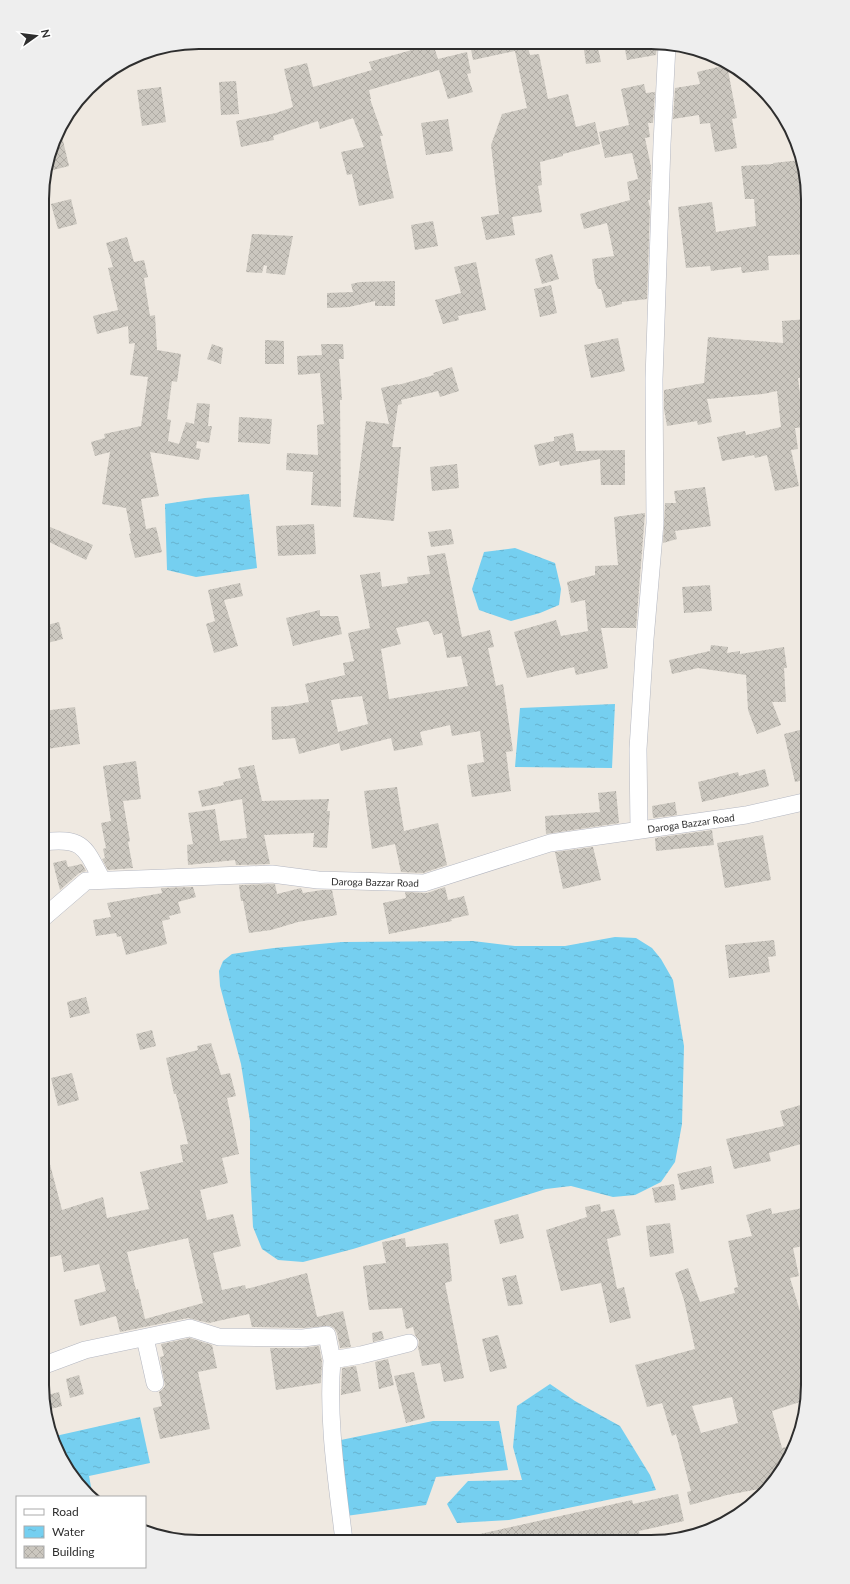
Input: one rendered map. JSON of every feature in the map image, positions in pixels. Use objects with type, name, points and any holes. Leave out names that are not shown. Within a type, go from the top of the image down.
[{"type":"street","points":[[639,830],[639,742],[645,639],[655,523],[654,379],[667,50]]},
{"type":"street","name":"Daroga Bazzar Road","points":[[49,912],[86,881],[272,874],[318,880],[424,883],[550,843],[746,815],[801,803]]},
{"type":"street","points":[[49,842],[67,841],[79,844],[90,856],[102,880]]},
{"type":"street","points":[[49,1363],[85,1350],[190,1328],[219,1337],[296,1338],[327,1335],[332,1360],[330,1384],[333,1445],[343,1535]]},
{"type":"street","points":[[145,1338],[155,1383]]},
{"type":"street","points":[[332,1360],[361,1355],[409,1342]]},
{"type":"water","points":[[249,494],[257,568],[196,577],[167,570],[165,504],[205,498]]},
{"type":"water","points":[[515,548],[555,563],[561,589],[559,605],[540,613],[511,621],[479,610],[472,589],[484,552]]},
{"type":"water","points":[[615,704],[612,768],[515,767],[520,708]]},
{"type":"water","points":[[615,937],[636,938],[652,948],[661,959],[673,980],[684,1046],[682,1124],[675,1162],[661,1182],[635,1195],[613,1197],[571,1186],[546,1189],[353,1249],[303,1262],[278,1260],[262,1249],[253,1227],[250,1170],[250,1121],[241,1064],[220,986],[219,971],[223,961],[232,954],[274,948],[342,942],[473,941],[515,946],[565,946]]},
{"type":"water","points":[[550,1384],[575,1401],[620,1426],[650,1475],[656,1490],[509,1520],[457,1523],[447,1504],[468,1481],[522,1480],[513,1447],[517,1406]]},
{"type":"water","points":[[140,1417],[150,1463],[89,1476],[92,1490],[69,1460],[58,1435]]},
{"type":"water","points":[[433,1421],[499,1421],[508,1470],[436,1477],[426,1505],[346,1516],[336,1441]]},
{"type":"building","points":[[415,49],[435,49],[438,59],[467,52],[471,73],[467,74],[473,92],[448,99],[439,70],[369,90],[370,99],[383,136],[380,136],[394,198],[359,206],[352,174],[347,175],[341,152],[364,147],[353,118],[320,129],[318,121],[273,136],[274,140],[241,147],[236,121],[276,113],[293,107],[284,69],[307,63],[313,87],[372,70],[369,62]]},
{"type":"building","points":[[471,49],[528,49],[530,55],[539,54],[548,99],[568,94],[576,127],[595,122],[600,144],[540,162],[542,185],[538,186],[542,212],[512,217],[515,235],[486,240],[481,217],[499,214],[491,145],[502,114],[527,108],[515,51],[473,60]]},
{"type":"building","points":[[598,49],[601,62],[586,64],[584,50]]},
{"type":"building","points":[[625,49],[657,49],[656,55],[627,60]]},
{"type":"building","points":[[720,67],[728,70],[737,118],[732,119],[737,148],[715,152],[710,123],[700,124],[699,115],[673,119],[675,88],[700,84],[697,72]]},
{"type":"building","points":[[236,81],[239,114],[221,115],[219,82]]},
{"type":"building","points":[[644,84],[646,93],[655,92],[653,123],[648,123],[650,137],[645,138],[651,167],[650,200],[648,200],[650,208],[647,299],[622,302],[622,304],[606,308],[601,289],[598,289],[595,282],[592,259],[614,256],[607,223],[584,229],[580,214],[630,200],[627,182],[638,179],[632,153],[605,158],[599,132],[629,125],[621,89]]},
{"type":"building","points":[[161,87],[166,122],[142,126],[137,90]]},
{"type":"building","points":[[448,119],[453,151],[426,155],[421,123]]},
{"type":"building","points":[[62,138],[69,166],[52,170]]},
{"type":"building","points":[[796,161],[801,190],[801,254],[768,256],[769,270],[742,273],[741,267],[711,271],[710,266],[686,268],[678,207],[712,202],[716,232],[756,226],[754,199],[745,199],[741,166]]},
{"type":"building","points":[[71,199],[77,224],[58,229],[51,204]]},
{"type":"building","points":[[433,221],[438,246],[415,250],[411,225]]},
{"type":"building","points":[[252,234],[293,236],[285,275],[266,273],[267,266],[264,265],[262,273],[246,272]]},
{"type":"building","points":[[127,237],[134,262],[144,260],[148,277],[144,278],[150,316],[155,315],[157,350],[181,354],[177,382],[172,381],[167,419],[171,420],[168,441],[179,444],[186,422],[194,424],[197,403],[210,404],[208,426],[212,426],[209,443],[197,441],[196,448],[201,449],[199,460],[150,452],[159,496],[141,499],[146,529],[156,527],[162,552],[135,558],[129,534],[131,533],[126,508],[102,504],[110,452],[95,456],[91,442],[105,438],[104,434],[141,426],[148,377],[130,375],[135,343],[129,344],[128,326],[97,334],[93,316],[118,310],[108,268],[113,267],[106,243]]},
{"type":"building","points":[[552,254],[559,279],[542,284],[535,259]]},
{"type":"building","points":[[476,262],[486,310],[458,316],[459,320],[443,324],[435,300],[461,293],[454,267]]},
{"type":"building","points":[[395,281],[395,306],[375,306],[375,301],[349,307],[327,308],[327,293],[353,292],[351,284],[360,282]]},
{"type":"building","points":[[551,285],[557,313],[540,317],[534,289]]},
{"type":"building","points":[[801,320],[801,378],[798,378],[801,402],[801,427],[795,428],[798,449],[791,450],[799,486],[775,491],[767,455],[755,458],[754,455],[722,461],[717,437],[745,431],[746,435],[781,427],[777,391],[763,394],[707,399],[712,422],[698,425],[697,421],[667,426],[664,409],[664,390],[704,383],[708,337],[783,343],[782,321]]},
{"type":"building","points":[[618,338],[625,371],[591,378],[584,345]]},
{"type":"building","points":[[265,340],[284,341],[284,364],[265,364]]},
{"type":"building","points":[[212,344],[223,348],[221,364],[207,359]]},
{"type":"building","points":[[321,344],[343,344],[344,359],[339,359],[342,400],[340,400],[341,507],[311,505],[313,472],[286,470],[287,453],[318,455],[317,425],[324,424],[320,373],[298,375],[297,356],[322,355]]},
{"type":"building","points":[[452,367],[459,391],[440,397],[438,391],[401,400],[402,404],[398,405],[392,447],[401,447],[394,521],[353,517],[366,421],[389,424],[381,388],[434,375],[433,373]]},
{"type":"building","points":[[239,417],[272,419],[270,444],[238,442]]},
{"type":"building","points":[[573,433],[576,451],[625,450],[625,485],[601,485],[600,459],[560,466],[559,461],[539,466],[534,445],[554,441],[554,437]]},
{"type":"building","points":[[457,464],[459,488],[432,491],[430,467]]},
{"type":"building","points":[[705,487],[711,526],[675,531],[677,539],[663,543],[665,503],[676,503],[674,491]]},
{"type":"building","points":[[645,513],[636,628],[601,628],[608,668],[576,675],[574,667],[527,678],[514,632],[556,620],[561,636],[588,631],[585,600],[571,603],[567,582],[595,575],[595,566],[618,565],[614,517]]},
{"type":"building","points":[[314,524],[316,554],[278,556],[276,526]]},
{"type":"building","points":[[49,527],[93,545],[86,560],[49,542]]},
{"type":"building","points":[[451,529],[454,544],[431,547],[428,532]]},
{"type":"building","points":[[445,553],[462,637],[490,630],[494,647],[488,648],[496,686],[503,684],[513,751],[506,752],[511,791],[472,797],[467,765],[484,762],[480,731],[452,736],[450,725],[420,732],[423,745],[394,751],[391,738],[341,751],[339,743],[299,754],[295,738],[272,740],[271,707],[309,702],[305,684],[345,675],[343,663],[354,661],[348,633],[370,628],[360,575],[380,572],[382,587],[408,583],[407,577],[430,574],[427,556]],"holes":[[[428,621],[434,635],[442,633],[447,658],[461,656],[468,686],[389,699],[381,649],[401,644],[396,628]],[[362,696],[368,724],[338,732],[331,700]]]},
{"type":"building","points":[[240,583],[243,596],[224,600],[238,646],[214,653],[206,624],[215,621],[208,590]]},
{"type":"building","points":[[710,585],[712,611],[684,613],[682,587]]},
{"type":"building","points":[[320,610],[320,616],[338,616],[342,634],[293,646],[286,618]]},
{"type":"building","points":[[59,622],[63,639],[49,642],[49,624]]},
{"type":"building","points":[[711,645],[728,647],[727,653],[740,651],[740,654],[784,647],[787,668],[784,668],[786,702],[772,702],[781,725],[757,734],[748,710],[746,675],[698,668],[672,674],[669,660],[710,651]]},
{"type":"building","points":[[75,707],[80,744],[49,749],[49,710]]},
{"type":"building","points":[[801,730],[801,781],[795,782],[784,734]]},
{"type":"building","points":[[136,761],[141,799],[123,801],[133,868],[108,870],[102,859],[105,858],[103,849],[106,848],[101,823],[111,821],[103,766]]},
{"type":"building","points":[[254,765],[262,801],[329,799],[327,811],[330,811],[327,848],[313,847],[314,833],[264,835],[270,864],[236,865],[235,860],[188,865],[187,845],[193,844],[188,813],[215,809],[220,841],[247,838],[242,799],[202,807],[198,791],[224,785],[223,782],[241,778],[238,768]]},
{"type":"building","points":[[765,769],[769,786],[702,802],[698,782],[738,772],[739,776]]},
{"type":"building","points":[[397,787],[404,831],[438,823],[447,865],[423,873],[401,872],[395,844],[372,849],[364,791]]},
{"type":"building","points":[[616,791],[619,823],[546,834],[545,816],[600,812],[598,793]]},
{"type":"building","points":[[675,802],[677,815],[653,818],[652,806]]},
{"type":"building","points":[[712,830],[714,845],[656,851],[655,838]]},
{"type":"building","points":[[763,835],[771,880],[725,888],[717,843]]},
{"type":"building","points":[[593,847],[601,880],[563,889],[555,852]]},
{"type":"building","points":[[66,860],[68,867],[82,864],[86,871],[79,873],[60,890],[53,863]]},
{"type":"building","points":[[275,884],[277,894],[301,888],[303,893],[332,890],[337,915],[298,922],[271,930],[249,933],[243,901],[241,901],[239,885]]},
{"type":"building","points":[[193,887],[196,897],[178,902],[181,913],[169,916],[170,919],[162,921],[167,944],[126,955],[121,936],[117,937],[116,933],[96,936],[93,920],[111,917],[107,903],[162,893],[161,888]]},
{"type":"building","points":[[445,887],[448,900],[464,896],[469,915],[451,919],[452,921],[389,934],[383,903],[406,898],[405,892],[427,893]]},
{"type":"building","points":[[774,940],[776,956],[768,957],[770,972],[729,978],[725,945]]},
{"type":"building","points":[[86,997],[90,1013],[70,1018],[67,1002]]},
{"type":"building","points":[[152,1030],[156,1046],[140,1050],[136,1034]]},
{"type":"building","points":[[211,1043],[221,1075],[230,1073],[236,1096],[227,1098],[239,1154],[222,1158],[228,1183],[200,1190],[207,1220],[233,1214],[241,1246],[213,1253],[222,1290],[245,1285],[246,1289],[307,1273],[317,1317],[343,1311],[351,1347],[340,1348],[337,1333],[334,1328],[330,1326],[302,1328],[252,1327],[249,1314],[209,1323],[188,1318],[120,1332],[116,1316],[80,1326],[74,1300],[106,1291],[99,1264],[64,1272],[61,1255],[49,1258],[49,1161],[62,1210],[103,1197],[107,1218],[149,1209],[140,1172],[183,1162],[180,1145],[188,1144],[166,1058],[198,1050],[197,1046]],"holes":[[[188,1238],[203,1303],[145,1319],[127,1252]]]},
{"type":"building","points":[[72,1073],[79,1100],[58,1106],[51,1078]]},
{"type":"building","points":[[801,1105],[801,1144],[769,1153],[771,1161],[734,1169],[726,1139],[784,1126],[780,1111]]},
{"type":"building","points":[[711,1166],[714,1183],[681,1190],[677,1174]]},
{"type":"building","points":[[674,1184],[676,1200],[655,1203],[652,1188]]},
{"type":"building","points":[[600,1204],[601,1212],[614,1209],[621,1235],[607,1239],[617,1289],[624,1287],[631,1318],[610,1323],[601,1283],[561,1291],[546,1230],[587,1217],[585,1207]]},
{"type":"building","points":[[771,1208],[772,1214],[801,1208],[801,1246],[793,1248],[799,1276],[790,1278],[801,1315],[800,1402],[772,1411],[782,1448],[787,1447],[776,1468],[759,1489],[727,1495],[690,1505],[687,1492],[691,1491],[676,1434],[672,1436],[662,1403],[647,1407],[635,1365],[695,1349],[684,1300],[675,1273],[688,1268],[700,1302],[735,1293],[734,1288],[738,1287],[728,1241],[752,1236],[746,1215]],"holes":[[[732,1397],[738,1423],[701,1433],[692,1406]]]},
{"type":"building","points":[[518,1214],[524,1238],[500,1244],[494,1220]]},
{"type":"building","points":[[670,1223],[674,1253],[650,1257],[646,1226]]},
{"type":"building","points":[[405,1238],[406,1247],[448,1243],[452,1281],[445,1283],[464,1378],[444,1382],[440,1363],[422,1366],[418,1347],[419,1340],[415,1335],[413,1327],[406,1329],[402,1308],[369,1310],[363,1266],[386,1263],[382,1242]]},
{"type":"building","points":[[516,1275],[523,1304],[508,1306],[502,1278]]},
{"type":"building","points":[[382,1331],[384,1339],[373,1342],[372,1333]]},
{"type":"building","points":[[498,1335],[507,1368],[490,1372],[482,1339]]},
{"type":"building","points":[[190,1338],[212,1345],[217,1368],[198,1372],[210,1429],[160,1439],[153,1408],[162,1406],[159,1392],[165,1386],[160,1357],[164,1356],[161,1344]]},
{"type":"building","points":[[319,1346],[322,1361],[321,1383],[276,1390],[270,1348],[303,1348]]},
{"type":"building","points":[[388,1359],[394,1385],[379,1389],[375,1362]]},
{"type":"building","points":[[356,1366],[361,1391],[341,1395],[342,1368]]},
{"type":"building","points":[[414,1372],[425,1418],[406,1423],[394,1376]]},
{"type":"building","points":[[79,1375],[84,1394],[70,1398],[66,1379]]},
{"type":"building","points":[[59,1392],[62,1406],[51,1409],[49,1395]]},
{"type":"building","points":[[678,1494],[684,1521],[639,1531],[640,1535],[475,1535],[632,1500],[633,1504]]}]
